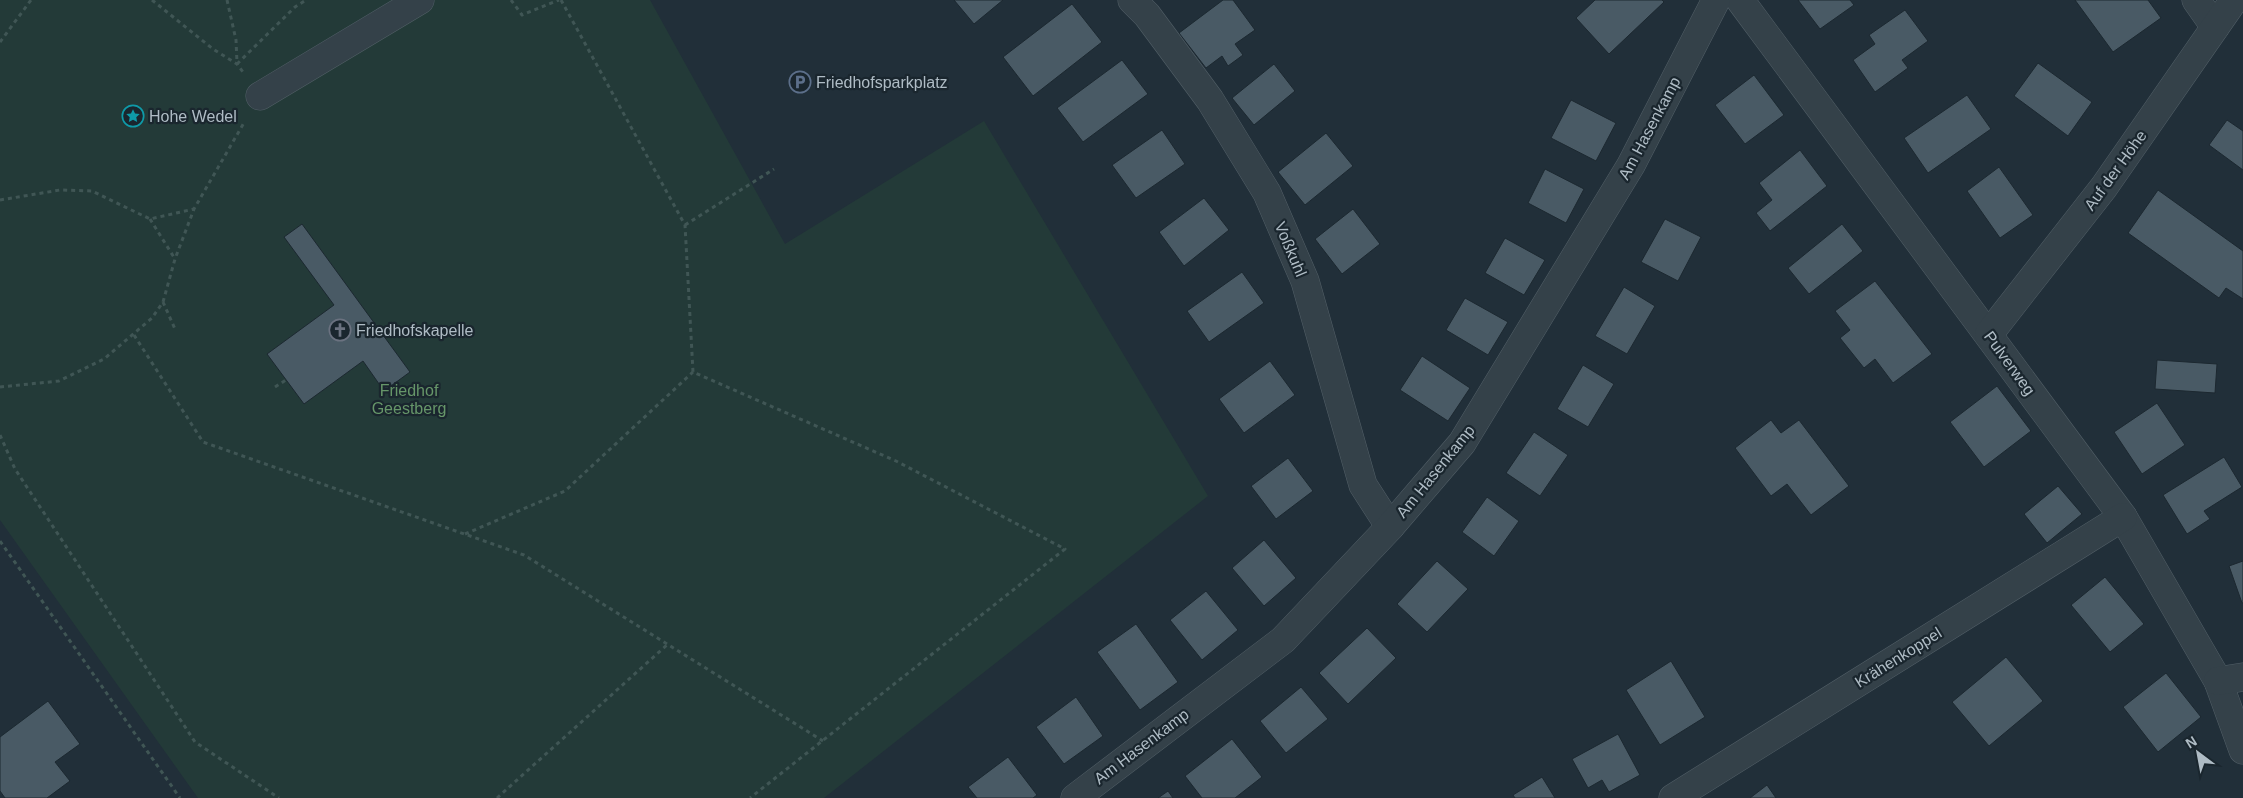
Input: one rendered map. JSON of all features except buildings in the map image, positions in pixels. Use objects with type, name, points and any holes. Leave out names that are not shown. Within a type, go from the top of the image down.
[{"type":"street","points":[[260,96],[420,0]]},
{"type":"street","name":"Voßkuhl","points":[[1132,0],[1147,15],[1210,100],[1267,193],[1305,281],[1363,485],[1390,527]]},
{"type":"street","name":"Am Hasenkamp","points":[[1074,798],[1283,640],[1390,527],[1462,443],[1631,165],[1716,0]]},
{"type":"street","name":"Pulverweg","points":[[1740,0],[2123,516],[2230,679],[2243,750]]},
{"type":"street","points":[[2196,0],[2215,27]]},
{"type":"street","name":"Auf der Höhe","points":[[1989,334],[2104,187],[2234,0]]},
{"type":"street","name":"Krähenkoppel","points":[[1673,798],[2123,516]]},
{"type":"path","points":[[0,42],[31,0]]},
{"type":"path","points":[[0,387],[59,381],[104,359],[152,318],[163,302],[175,259],[194,209],[260,96],[237,64],[213,49],[152,0]]},
{"type":"path","points":[[227,0],[236,40],[237,64]]},
{"type":"path","points":[[237,64],[295,7],[306,0]]},
{"type":"path","points":[[464,534],[566,492],[693,372],[685,225],[560,0],[522,15],[511,0]]},
{"type":"path","points":[[685,225],[774,169]]},
{"type":"path","points":[[0,200],[60,190],[92,190],[150,220],[175,259]]},
{"type":"path","points":[[150,220],[194,209]]},
{"type":"path","points":[[163,302],[175,329]]},
{"type":"path","points":[[134,335],[203,442],[524,555],[823,741]]},
{"type":"path","points":[[693,372],[896,461],[1066,549],[750,798]]},
{"type":"path","points":[[275,387],[286,380]]},
{"type":"path","points":[[0,435],[14,469],[195,742],[278,798]]},
{"type":"path","points":[[0,541],[180,798]]},
{"type":"path","points":[[497,798],[668,644]]},
{"type":"green space","name":"Friedhof Geestberg","points":[[0,0],[650,0],[785,244],[984,121],[1208,496],[824,798],[198,798],[0,520]]},
{"type":"place","name":"Friedhofsparkplatz","points":[[800,82]]},
{"type":"place","name":"Hohe Wedel","points":[[133,116]]},
{"type":"place","name":"Friedhofskapelle","points":[[340,330]]}]
